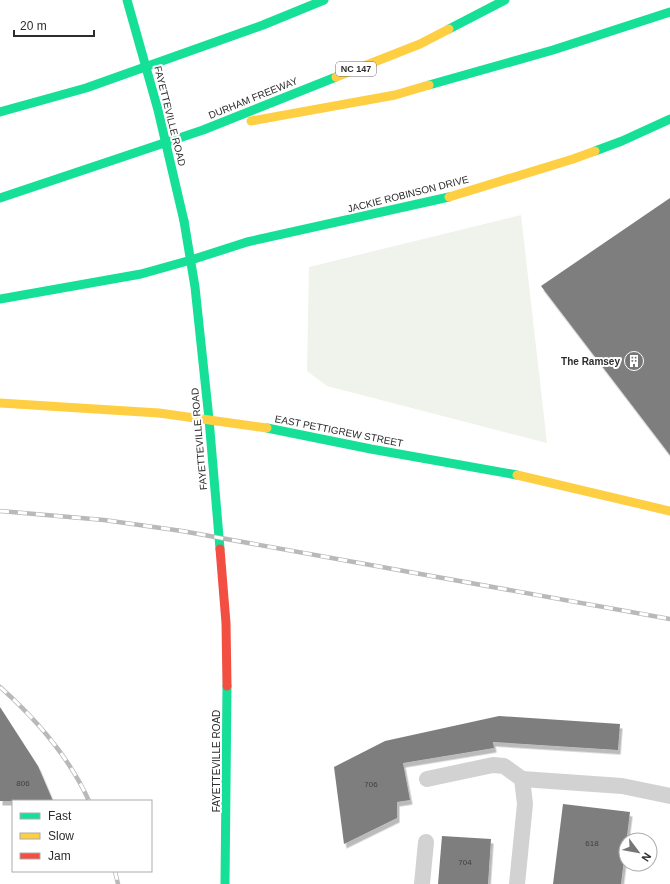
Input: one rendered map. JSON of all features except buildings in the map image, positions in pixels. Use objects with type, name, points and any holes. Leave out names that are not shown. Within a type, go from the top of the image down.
[{"type":"main road","name":"FAYETTEVILLE ROAD","points":[[127,0],[151,81],[170,157],[191,260],[208,419],[226,623],[227,747],[225,884]]},
{"type":"main road","points":[[0,112],[86,88],[263,24],[324,0]]},
{"type":"main road","name":"DURHAM FREEWAY","points":[[0,198],[203,130],[420,44],[506,0]]},
{"type":"main road","points":[[263,24],[291,4]]},
{"type":"main road","points":[[203,130],[395,95],[553,50],[670,12]]},
{"type":"main road","name":"JACKIE ROBINSON DRIVE","points":[[0,299],[140,274],[247,242],[442,199],[573,159],[622,141],[670,119]]},
{"type":"main road","name":"EAST PETTIGREW STREET","points":[[0,403],[159,413],[208,419],[514,474],[670,511]]},
{"type":"lane","points":[[427,779],[493,765],[504,766],[522,779],[622,786],[670,796]]},
{"type":"lane","points":[[517,884],[525,804],[522,779]]},
{"type":"lane","points":[[422,884],[426,842]]},
{"type":"shaded area","points":[[521,215],[547,443],[327,386],[307,371],[309,267]]},
{"type":"railway","points":[[0,511],[104,520],[182,531],[670,619]]},
{"type":"railway","points":[[0,687],[39,726],[62,754],[88,800]]},
{"type":"railway","points":[[115,872],[118,884]]},
{"type":"traffic: fast","points":[[127,0],[158,110],[184,221]]},
{"type":"traffic: fast","points":[[0,112],[86,88],[263,25],[324,0]]},
{"type":"traffic: fast","points":[[449,29],[505,0]]},
{"type":"traffic: fast","points":[[429,85],[553,50],[670,12]]},
{"type":"traffic: fast","points":[[0,198],[203,130],[336,77]]},
{"type":"traffic: fast","points":[[595,151],[622,141],[670,119]]},
{"type":"traffic: fast","points":[[191,260],[247,242],[449,197]]},
{"type":"traffic: fast","points":[[184,221],[195,287],[209,419],[220,549]]},
{"type":"traffic: fast","points":[[0,299],[141,274],[191,260]]},
{"type":"traffic: fast","points":[[267,428],[371,449],[517,475]]},
{"type":"traffic: fast","points":[[225,884],[227,686]]},
{"type":"traffic: slow","points":[[336,77],[420,44],[449,29]]},
{"type":"traffic: slow","points":[[251,121],[395,95],[429,85]]},
{"type":"traffic: slow","points":[[449,197],[595,151]]},
{"type":"traffic: slow","points":[[0,403],[159,413],[267,428]]},
{"type":"traffic: slow","points":[[517,475],[670,511]]},
{"type":"traffic: jam","points":[[220,549],[226,623],[227,686]]},
{"type":"place","name":"The Ramsey","points":[[634,361]]}]
